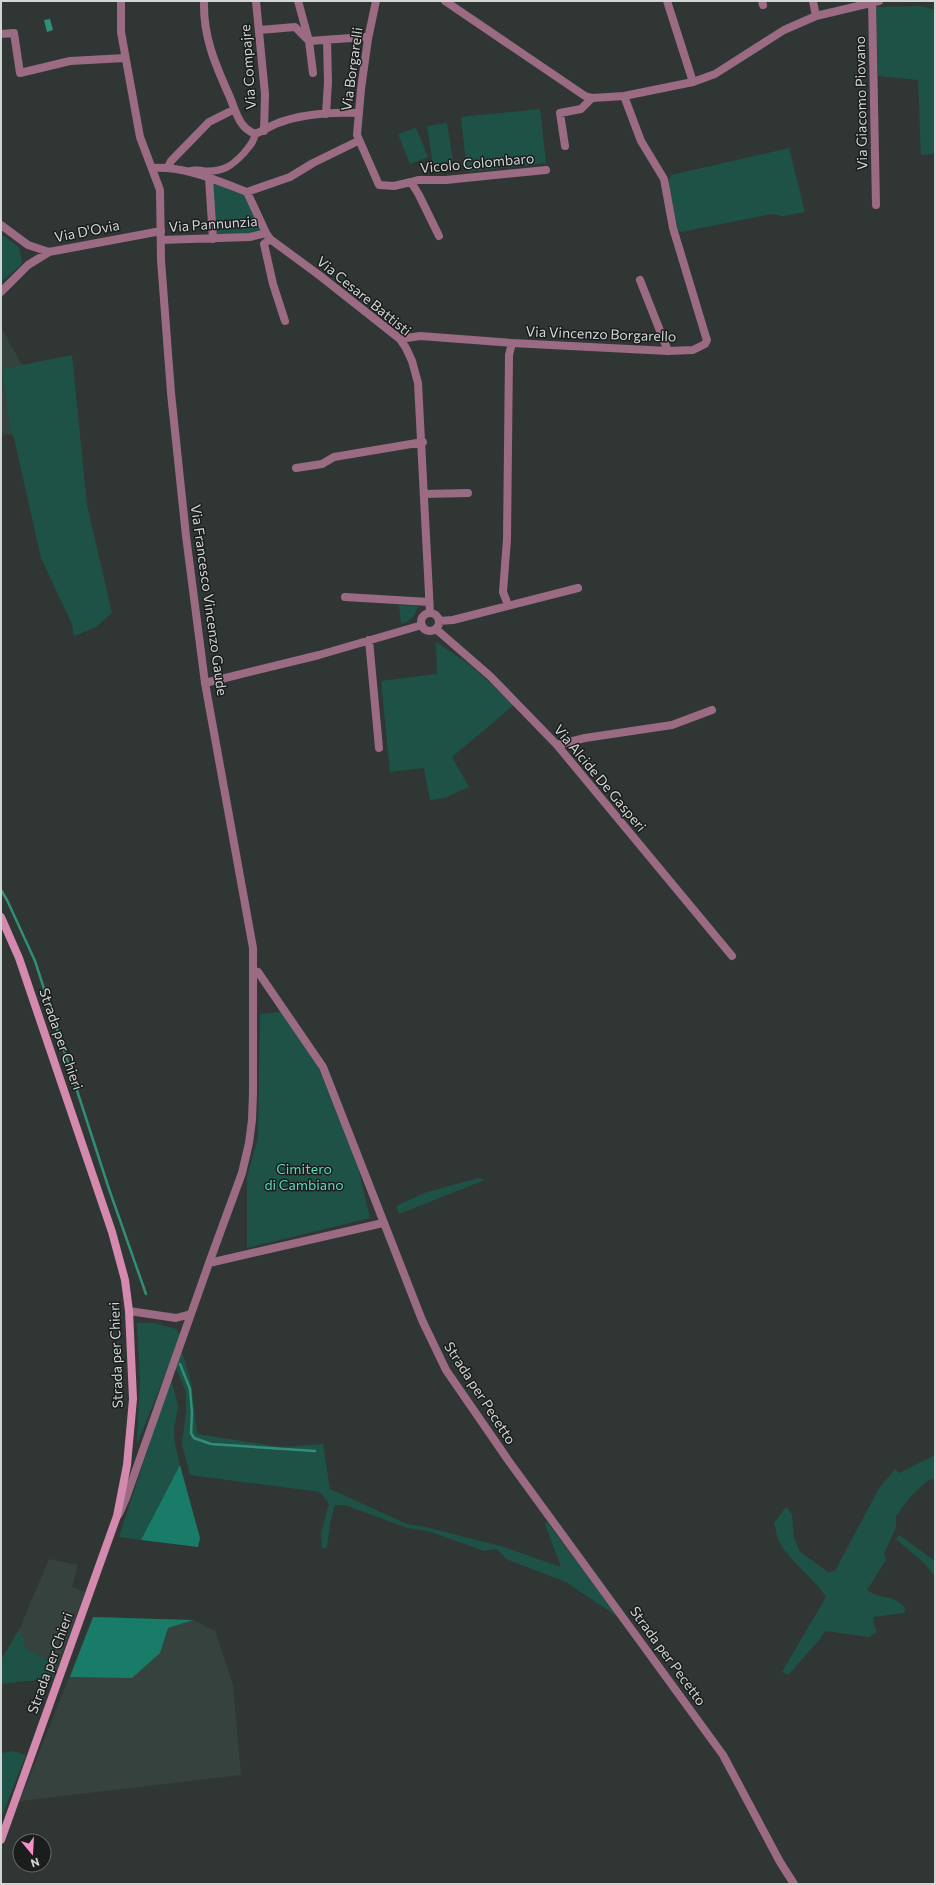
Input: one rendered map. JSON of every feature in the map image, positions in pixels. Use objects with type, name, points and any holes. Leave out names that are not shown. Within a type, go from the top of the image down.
[{"type":"main road","name":"Strada per Chieri","points":[[1,917],[19,958],[112,1232],[125,1280],[129,1311],[133,1398],[127,1465],[118,1516],[1,1840]]},
{"type":"street","name":"Via Francesco Vincenzo Gaude","points":[[118,1516],[126,1498],[190,1314],[242,1173],[249,1143],[252,1120],[254,971],[253,948],[205,682],[177,453],[165,312],[160,190],[140,137],[121,32],[121,1]]},
{"type":"street","points":[[204,1],[203,17],[208,45],[230,97],[233,110],[247,131],[255,134],[277,124],[299,118],[326,114],[358,114]]},
{"type":"street","name":"Via Compajre","points":[[256,1],[266,94],[264,131]]},
{"type":"street","points":[[298,1],[309,41],[313,73]]},
{"type":"street","name":"Via Borgarelli","points":[[358,141],[358,114],[368,39],[376,1]]},
{"type":"street","points":[[445,1],[585,96],[592,98],[624,96],[692,82],[715,74],[784,30],[816,16],[876,1]]},
{"type":"street","points":[[667,1],[692,82]]},
{"type":"street","points":[[813,1],[816,16]]},
{"type":"street","name":"Via Giacomo Piovano","points":[[876,1],[876,204]]},
{"type":"street","points":[[260,30],[295,27],[309,41],[365,37],[368,39]]},
{"type":"street","points":[[1,34],[14,33],[20,73],[70,61],[125,58]]},
{"type":"street","points":[[326,114],[328,82],[327,40]]},
{"type":"street","name":"Via Vincenzo Borgarello","points":[[400,339],[420,336],[512,343],[668,351],[701,347],[706,344],[707,340],[673,228],[664,180],[641,141],[624,96]]},
{"type":"street","points":[[565,146],[560,113],[581,109],[592,98]]},
{"type":"street","points":[[168,167],[171,160],[209,122],[233,110]]},
{"type":"street","points":[[189,172],[193,170],[215,171],[228,168],[235,163],[253,143],[255,134]]},
{"type":"street","points":[[152,168],[168,167],[189,172],[247,192],[290,177],[313,163],[358,141]]},
{"type":"street","name":"Vicolo Colombaro","points":[[358,141],[379,185],[394,186],[418,180],[446,180],[546,170]]},
{"type":"street","points":[[209,178],[213,239]]},
{"type":"street","name":"Vicolo Colombaro","points":[[411,182],[439,236]]},
{"type":"street","name":"Via Cesare Battisti","points":[[247,192],[268,236],[400,339],[412,361],[418,383],[423,442],[430,613]]},
{"type":"street","name":"Via D'Ovia","points":[[1,225],[28,245],[49,252],[161,230]]},
{"type":"street","points":[[268,236],[264,244],[272,284],[284,321]]},
{"type":"street","name":"Via Pannunzia","points":[[161,240],[268,236]]},
{"type":"street","points":[[1,292],[28,265],[49,252]]},
{"type":"street","points":[[640,280],[668,351]]},
{"type":"street","points":[[508,605],[503,592],[507,539],[509,355],[512,343]]},
{"type":"street","points":[[296,468],[322,464],[334,457],[423,442]]},
{"type":"street","points":[[425,494],[468,493]]},
{"type":"street","points":[[437,625],[436,615],[430,613],[422,618],[422,625],[426,630],[453,620],[578,588]]},
{"type":"street","points":[[345,597],[429,602]]},
{"type":"street","points":[[205,682],[319,655],[422,625]]},
{"type":"street","name":"Via Alcide De Gasperi","points":[[437,625],[557,744],[732,956]]},
{"type":"street","points":[[370,640],[379,748]]},
{"type":"street","points":[[557,744],[585,738],[672,725],[712,710]]},
{"type":"street","name":"Strada per Pecetto","points":[[254,971],[258,972],[323,1067],[422,1320],[450,1376],[508,1460],[723,1755],[780,1862]]},
{"type":"street","points":[[209,1263],[383,1223]]},
{"type":"street","points":[[129,1311],[176,1318],[190,1314]]},
{"type":"street","points":[[780,1862],[786,1884]]},
{"type":"street","points":[[780,1862],[794,1884]]},
{"type":"shaded area","points":[[50,19],[53,30],[47,32],[44,20]]},
{"type":"shaded area","points":[[1,327],[22,365],[2,369],[11,434],[1,435]]},
{"type":"shaded area","points":[[180,1465],[200,1538],[198,1547],[141,1540]]},
{"type":"shaded area","points":[[49,1559],[78,1565],[72,1587],[85,1592],[53,1678],[1,1684],[1,1660],[19,1630]]},
{"type":"shaded area","points":[[93,1617],[193,1620],[215,1631],[233,1685],[241,1775],[20,1801]]},
{"type":"shaded area","points":[[93,1617],[193,1620],[168,1628],[160,1653],[132,1678],[70,1677]]},
{"type":"green space","points":[[922,6],[935,10],[935,154],[921,155],[918,80],[878,76],[876,7]]},
{"type":"green space","points":[[540,109],[546,163],[467,172],[461,117]]},
{"type":"green space","points":[[447,123],[453,161],[433,164],[427,126]]},
{"type":"green space","points":[[416,128],[428,157],[410,164],[398,134]]},
{"type":"green space","points":[[789,148],[805,212],[783,216],[771,214],[681,232],[678,230],[668,183],[671,175]]},
{"type":"green space","points":[[210,181],[245,194],[261,232],[214,237]]},
{"type":"green space","points":[[1,234],[19,247],[22,264],[1,282]]},
{"type":"green space","points":[[72,355],[87,505],[112,613],[96,627],[74,636],[72,624],[41,558],[14,438],[11,434],[2,369]]},
{"type":"green space","points":[[399,605],[418,606],[412,618],[401,624]]},
{"type":"green space","points":[[436,642],[469,664],[514,705],[452,757],[469,787],[444,798],[430,800],[424,768],[390,772],[381,681],[437,674]]},
{"type":"green space","name":"Cimitero di Cambiano","points":[[281,1012],[316,1062],[356,1159],[370,1218],[247,1248],[247,1177],[258,1137],[260,1014]]},
{"type":"green space","points":[[478,1178],[485,1180],[399,1214],[396,1206],[424,1193]]},
{"type":"green space","points":[[137,1323],[154,1323],[176,1329],[181,1336],[137,1444],[140,1380]]},
{"type":"green space","points":[[182,1352],[191,1382],[197,1434],[281,1447],[323,1444],[330,1489],[407,1524],[426,1527],[504,1547],[561,1567],[545,1524],[547,1522],[618,1617],[566,1582],[506,1559],[497,1549],[484,1551],[428,1531],[407,1528],[345,1505],[335,1505],[330,1524],[327,1548],[322,1548],[321,1533],[329,1504],[320,1492],[190,1475],[182,1444],[186,1412],[186,1392],[175,1366]]},
{"type":"green space","points":[[171,1378],[178,1406],[174,1429],[175,1444],[180,1465],[141,1540],[119,1537]]},
{"type":"green space","points":[[935,1455],[935,1478],[927,1481],[911,1496],[896,1516],[896,1528],[884,1553],[886,1560],[867,1590],[877,1595],[896,1600],[905,1608],[904,1613],[874,1617],[873,1621],[877,1632],[869,1637],[825,1631],[820,1639],[788,1675],[782,1672],[826,1597],[821,1589],[782,1547],[778,1539],[774,1523],[786,1507],[792,1514],[794,1537],[800,1552],[828,1572],[835,1571],[878,1490],[895,1469],[899,1473]]},
{"type":"green space","points":[[899,1535],[935,1561],[935,1577],[924,1563],[896,1539]]},
{"type":"green space","points":[[19,1630],[25,1641],[24,1645],[27,1650],[48,1660],[53,1678],[1,1684],[1,1660]]},
{"type":"green space","points":[[13,1751],[26,1755],[1,1818],[1,1753]]},
{"type":"waterway","points":[[1,890],[35,961],[109,1189],[146,1294]]},
{"type":"waterway","points":[[180,1364],[190,1389],[192,1413],[191,1433],[194,1438],[211,1444],[315,1451]]}]
